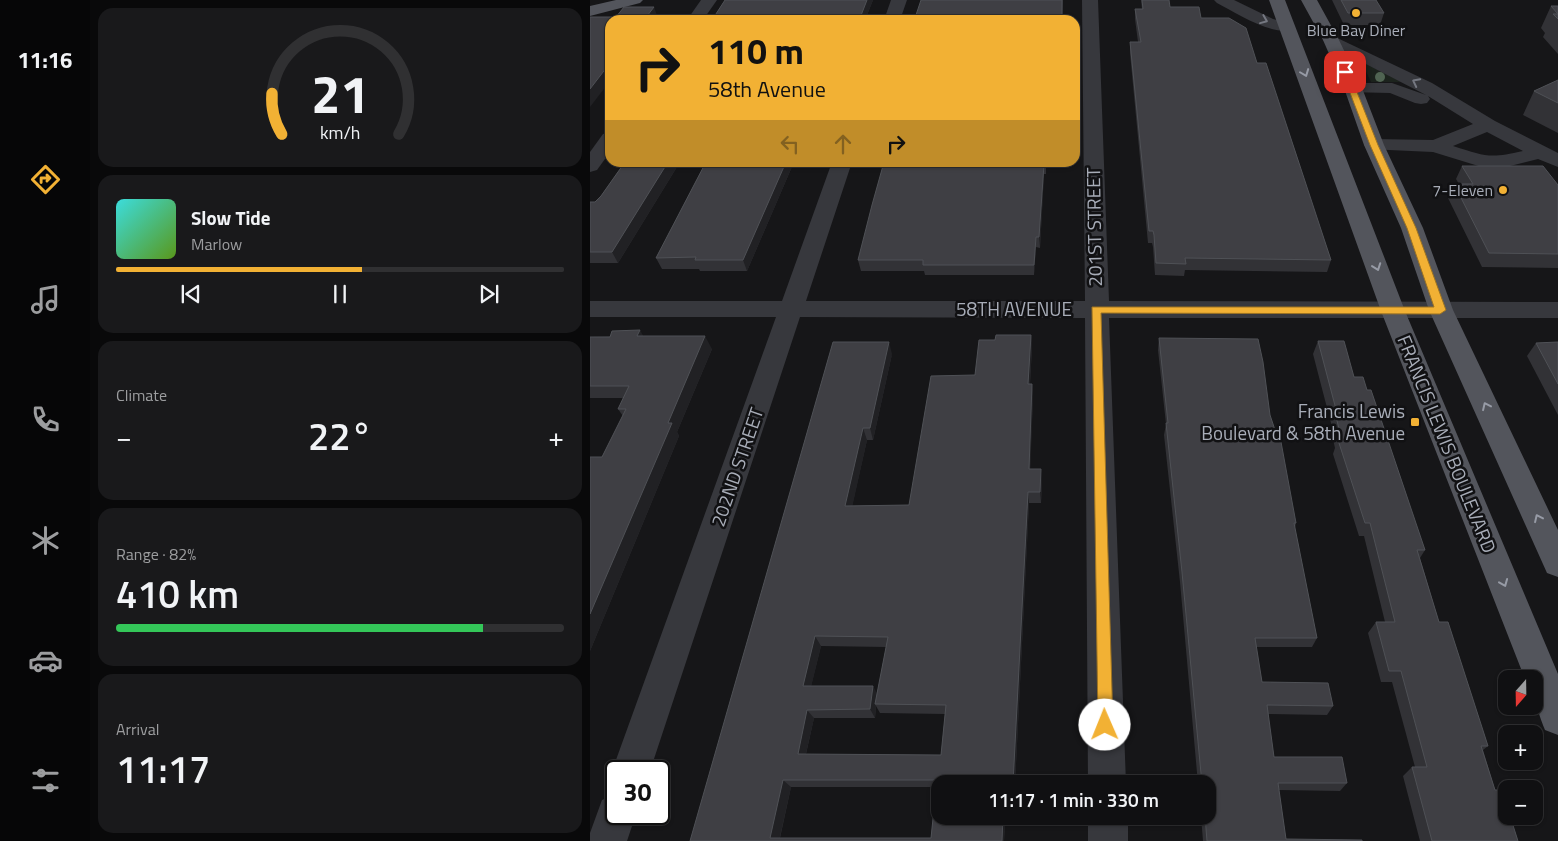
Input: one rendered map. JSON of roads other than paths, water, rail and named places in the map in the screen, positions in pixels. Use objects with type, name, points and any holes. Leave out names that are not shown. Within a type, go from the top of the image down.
[{"type":"main road","points":[[590,11],[636,0]]},
{"type":"main road","name":"FRANCIS LEWIS BOULEVARD","points":[[1277,0],[1393,311],[1558,717]]},
{"type":"main road","points":[[1309,0],[1331,40],[1353,88],[1374,145],[1412,228],[1440,310],[1558,563]]},
{"type":"street","points":[[698,15],[709,0]]},
{"type":"street","points":[[894,15],[899,0]]},
{"type":"street","name":"201ST STREET","points":[[1090,0],[1107,775]]},
{"type":"street","points":[[1222,0],[1267,22],[1287,27]]},
{"type":"street","points":[[1331,40],[1426,87],[1488,125],[1549,157]]},
{"type":"street","points":[[1353,88],[1392,88],[1488,125]]},
{"type":"street","points":[[1435,146],[1488,125]]},
{"type":"street","points":[[590,166],[605,145]]},
{"type":"street","points":[[1374,145],[1435,146],[1485,162],[1498,163],[1549,157]]},
{"type":"street","name":"202ND STREET","points":[[635,760],[840,167]]},
{"type":"street","name":"58TH AVENUE","points":[[590,308],[1558,310]]},
{"type":"street","points":[[607,841],[612,825]]},
{"type":"street","points":[[1108,825],[1108,841]]},
{"type":"place","name":"Blue Bay Diner","points":[[1356,13]]},
{"type":"place","name":"7-Eleven","points":[[1503,190]]},
{"type":"place","name":"Francis Lewis Boulevard & 58th Avenue","points":[[1415,422]]}]
